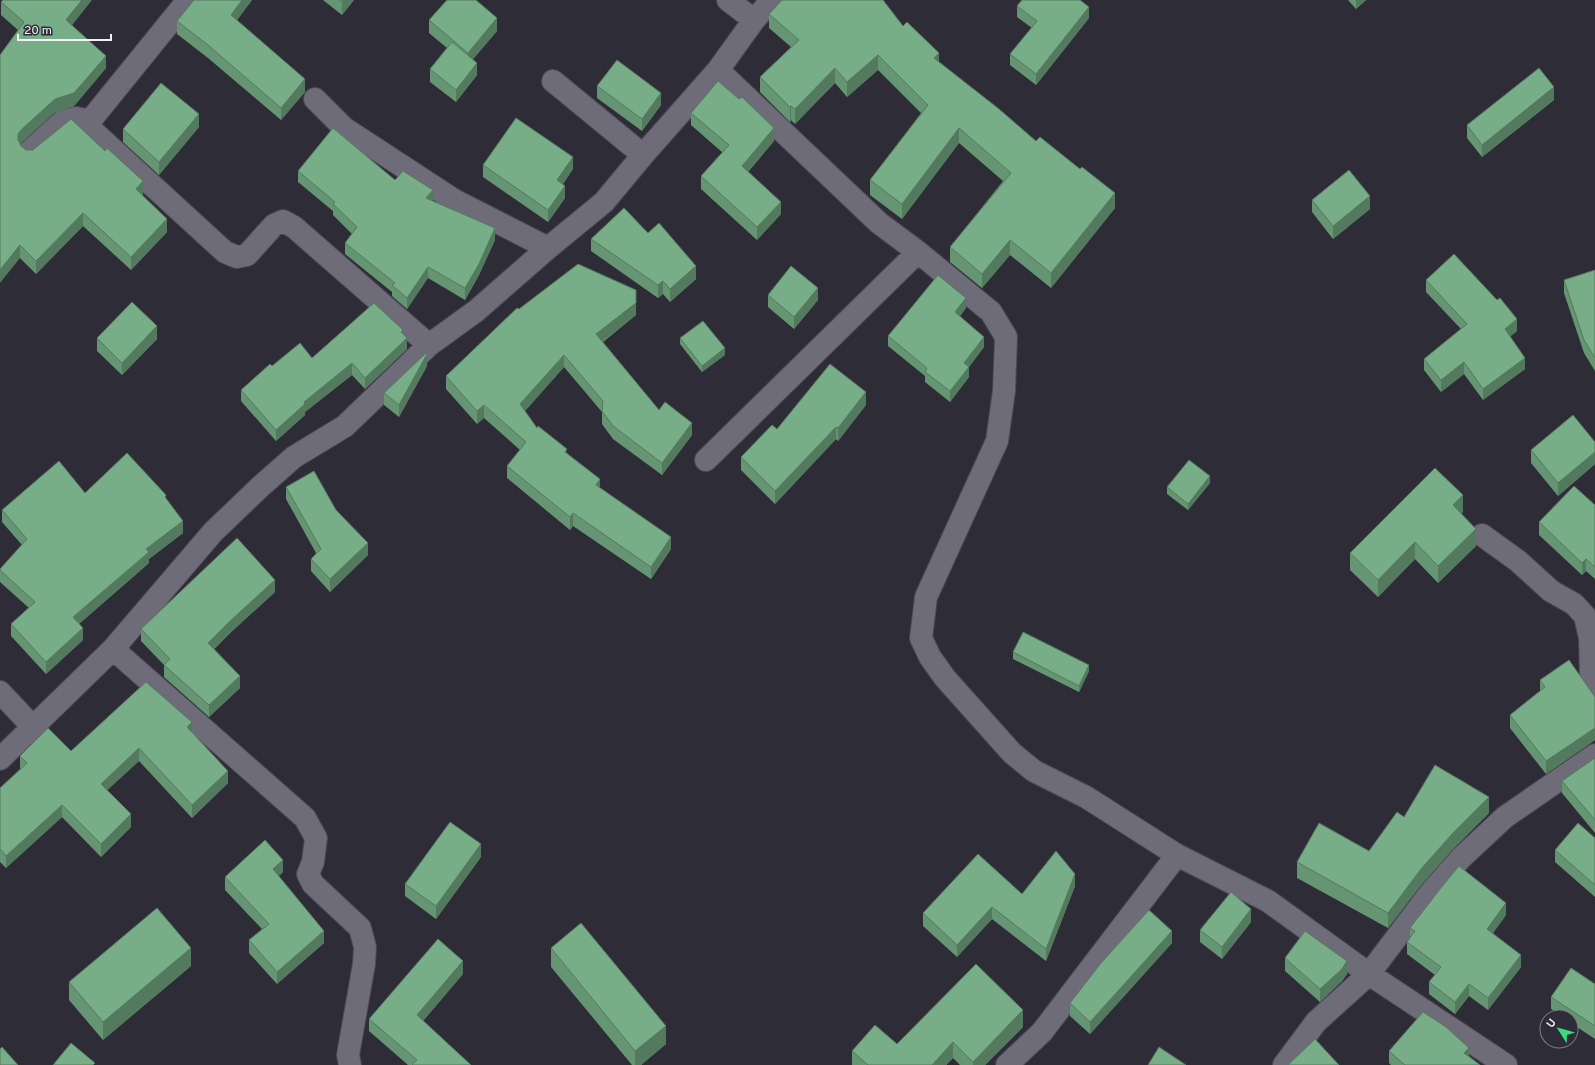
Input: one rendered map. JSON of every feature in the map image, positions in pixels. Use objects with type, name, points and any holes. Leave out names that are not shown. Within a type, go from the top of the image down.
[{"type":"street","points":[[188,0],[90,121],[90,126],[94,132],[225,252],[238,257],[248,255],[274,225],[283,222],[289,224],[429,345]]},
{"type":"street","points":[[728,0],[754,20]]},
{"type":"street","points":[[0,759],[32,726],[113,649],[213,532],[260,486],[294,457],[344,426],[429,345],[476,311],[548,248],[604,202],[643,155],[718,70],[754,20],[772,0]]},
{"type":"street","points":[[718,70],[879,223],[918,252],[991,312],[1006,337],[1004,391],[996,441],[926,597],[921,638],[930,657],[945,678],[1012,754],[1034,771],[1086,797],[1177,855],[1268,901],[1368,974],[1506,1065]]},
{"type":"street","points":[[553,81],[643,155]]},
{"type":"street","points":[[315,100],[344,128],[454,200],[548,248]]},
{"type":"street","points":[[30,151],[63,120],[76,118],[90,121]]},
{"type":"street","points":[[706,460],[918,252]]},
{"type":"street","points":[[1482,536],[1518,561],[1551,590],[1574,604],[1585,616],[1590,638],[1591,676],[1595,685]]},
{"type":"street","points":[[113,649],[305,818],[316,838],[313,862],[308,874],[312,884],[360,928],[365,947],[364,964],[348,1056],[350,1065]]},
{"type":"street","points":[[0,692],[32,726]]},
{"type":"street","points":[[1284,1065],[1316,1022],[1368,974],[1430,893],[1485,835],[1505,817],[1595,755]]},
{"type":"street","points":[[1007,1065],[1042,1032],[1177,855]]},
{"type":"building","points":[[3,0],[82,0],[66,20],[106,56],[74,93],[55,99],[22,129],[18,134],[18,140],[21,146],[26,150],[33,150],[71,119],[105,151],[107,148],[143,181],[136,189],[167,219],[131,257],[83,213],[36,261],[20,245],[0,270],[0,55],[24,22],[1,2]]},
{"type":"building","points":[[194,0],[242,0],[231,15],[305,79],[281,108],[208,45],[177,21]]},
{"type":"building","points":[[447,0],[476,0],[497,18],[468,53],[429,20]]},
{"type":"building","points":[[782,0],[883,0],[903,26],[907,22],[939,53],[934,58],[999,109],[1036,141],[1040,137],[1080,169],[1082,167],[1115,193],[1051,273],[1010,240],[982,274],[950,247],[1011,173],[959,128],[902,204],[870,180],[928,105],[878,55],[847,82],[835,68],[795,109],[791,106],[790,107],[760,77],[799,40],[769,14]]},
{"type":"building","points":[[1022,0],[1080,0],[1089,7],[1036,74],[1010,54],[1037,21],[1017,6]]},
{"type":"building","points":[[452,42],[477,63],[456,90],[430,69]]},
{"type":"building","points":[[617,60],[661,93],[642,119],[597,86]]},
{"type":"building","points":[[1539,68],[1554,87],[1482,145],[1467,125]]},
{"type":"building","points":[[718,81],[739,99],[742,97],[774,128],[742,166],[781,202],[757,227],[701,176],[729,145],[691,113]]},
{"type":"building","points":[[161,83],[199,114],[159,162],[123,129]]},
{"type":"building","points":[[516,118],[573,157],[557,180],[565,186],[548,210],[483,165]]},
{"type":"building","points":[[333,128],[395,180],[403,171],[433,190],[426,198],[495,228],[479,264],[465,288],[428,267],[407,298],[392,285],[395,283],[345,243],[357,227],[333,204],[335,202],[298,171]]},
{"type":"building","points":[[1349,170],[1370,196],[1333,226],[1312,200]]},
{"type":"building","points":[[624,208],[648,233],[659,223],[696,266],[670,289],[663,281],[658,285],[591,239]]},
{"type":"building","points":[[1454,254],[1497,300],[1500,298],[1517,319],[1505,329],[1525,358],[1483,389],[1464,362],[1441,380],[1424,359],[1467,324],[1426,280]]},
{"type":"building","points":[[578,264],[636,290],[636,303],[596,334],[659,410],[665,402],[692,423],[662,463],[613,426],[602,411],[603,401],[564,355],[520,404],[537,428],[538,426],[567,449],[565,452],[600,479],[596,485],[671,537],[651,567],[573,513],[570,517],[507,466],[526,442],[484,405],[477,411],[446,376],[517,308],[519,309]]},
{"type":"building","points":[[791,266],[818,288],[794,317],[768,295]]},
{"type":"building","points":[[1595,270],[1595,358],[1584,340],[1564,280]]},
{"type":"building","points":[[938,275],[966,298],[955,312],[984,337],[964,363],[969,367],[950,391],[925,372],[927,368],[888,336]]},
{"type":"building","points":[[132,302],[157,326],[122,363],[97,338]]},
{"type":"building","points":[[374,303],[403,330],[401,332],[407,338],[365,378],[352,363],[304,402],[305,404],[276,430],[241,390],[270,364],[272,366],[300,343],[312,358]]},
{"type":"building","points":[[703,321],[725,348],[702,366],[680,338]]},
{"type":"building","points":[[426,353],[427,354],[399,405],[384,393]]},
{"type":"building","points":[[830,364],[866,392],[838,428],[836,427],[775,491],[741,457],[772,425],[777,429]]},
{"type":"building","points":[[1573,415],[1595,442],[1595,452],[1558,483],[1531,450]]},
{"type":"building","points":[[127,453],[166,495],[165,497],[183,521],[146,549],[149,552],[73,617],[83,628],[46,662],[11,624],[35,602],[0,570],[27,539],[2,510],[59,461],[85,493]]},
{"type":"building","points":[[1189,460],[1210,476],[1188,504],[1167,487]]},
{"type":"building","points":[[1435,468],[1463,495],[1453,505],[1476,529],[1438,566],[1415,542],[1378,580],[1350,553]]},
{"type":"building","points":[[314,471],[336,510],[368,543],[330,579],[311,559],[321,549],[286,487]]},
{"type":"building","points":[[1574,486],[1595,505],[1595,567],[1586,559],[1582,563],[1539,522]]},
{"type":"building","points":[[237,538],[275,580],[208,643],[240,676],[209,705],[164,665],[170,659],[141,629]]},
{"type":"building","points":[[1023,632],[1089,665],[1079,686],[1013,652]]},
{"type":"building","points":[[1569,660],[1595,697],[1595,728],[1546,761],[1510,715],[1545,687],[1540,680]]},
{"type":"building","points":[[146,682],[192,722],[187,727],[228,771],[192,805],[139,748],[101,784],[131,814],[101,844],[62,805],[6,856],[0,849],[0,788],[27,763],[20,756],[48,728],[71,751]]},
{"type":"building","points":[[1595,758],[1595,820],[1562,781]]},
{"type":"building","points":[[1435,765],[1489,797],[1452,834],[1421,869],[1388,913],[1297,862],[1319,823],[1369,851],[1397,812],[1404,817]]},
{"type":"building","points":[[450,822],[481,844],[436,906],[405,884]]},
{"type":"building","points":[[1578,823],[1595,838],[1595,885],[1555,850]]},
{"type":"building","points":[[265,840],[283,860],[273,869],[324,931],[277,972],[249,940],[269,924],[225,877]]},
{"type":"building","points":[[1056,851],[1075,874],[1046,949],[992,907],[957,945],[923,913],[978,854],[1022,894]]},
{"type":"building","points":[[1459,866],[1506,903],[1487,929],[1521,955],[1488,998],[1469,984],[1455,1002],[1429,982],[1441,967],[1407,942],[1415,931],[1410,928]]},
{"type":"building","points":[[1231,892],[1251,909],[1222,947],[1200,930]]},
{"type":"building","points":[[157,908],[191,948],[103,1022],[69,982]]},
{"type":"building","points":[[1149,910],[1172,931],[1090,1022],[1070,1003],[1101,963]]},
{"type":"building","points":[[581,923],[666,1026],[635,1051],[551,948]]},
{"type":"building","points":[[1305,931],[1347,961],[1342,969],[1320,989],[1285,958]]},
{"type":"building","points":[[438,939],[463,961],[417,1015],[471,1065],[412,1065],[417,1060],[369,1019]]},
{"type":"building","points":[[976,964],[1023,1010],[973,1062],[953,1042],[932,1065],[868,1065],[852,1051],[875,1025],[897,1044]]},
{"type":"building","points":[[1571,968],[1595,984],[1595,1026],[1579,1015],[1579,1009],[1569,1009],[1551,997]]},
{"type":"building","points":[[1423,1012],[1446,1027],[1469,1048],[1464,1053],[1480,1065],[1405,1065],[1389,1051]]},
{"type":"building","points":[[1315,1039],[1339,1065],[1288,1065]]},
{"type":"building","points":[[71,1043],[95,1063],[93,1065],[53,1065]]},
{"type":"building","points":[[2,1047],[18,1065],[0,1065],[0,1049]]},
{"type":"building","points":[[1159,1047],[1186,1065],[1148,1065]]}]
